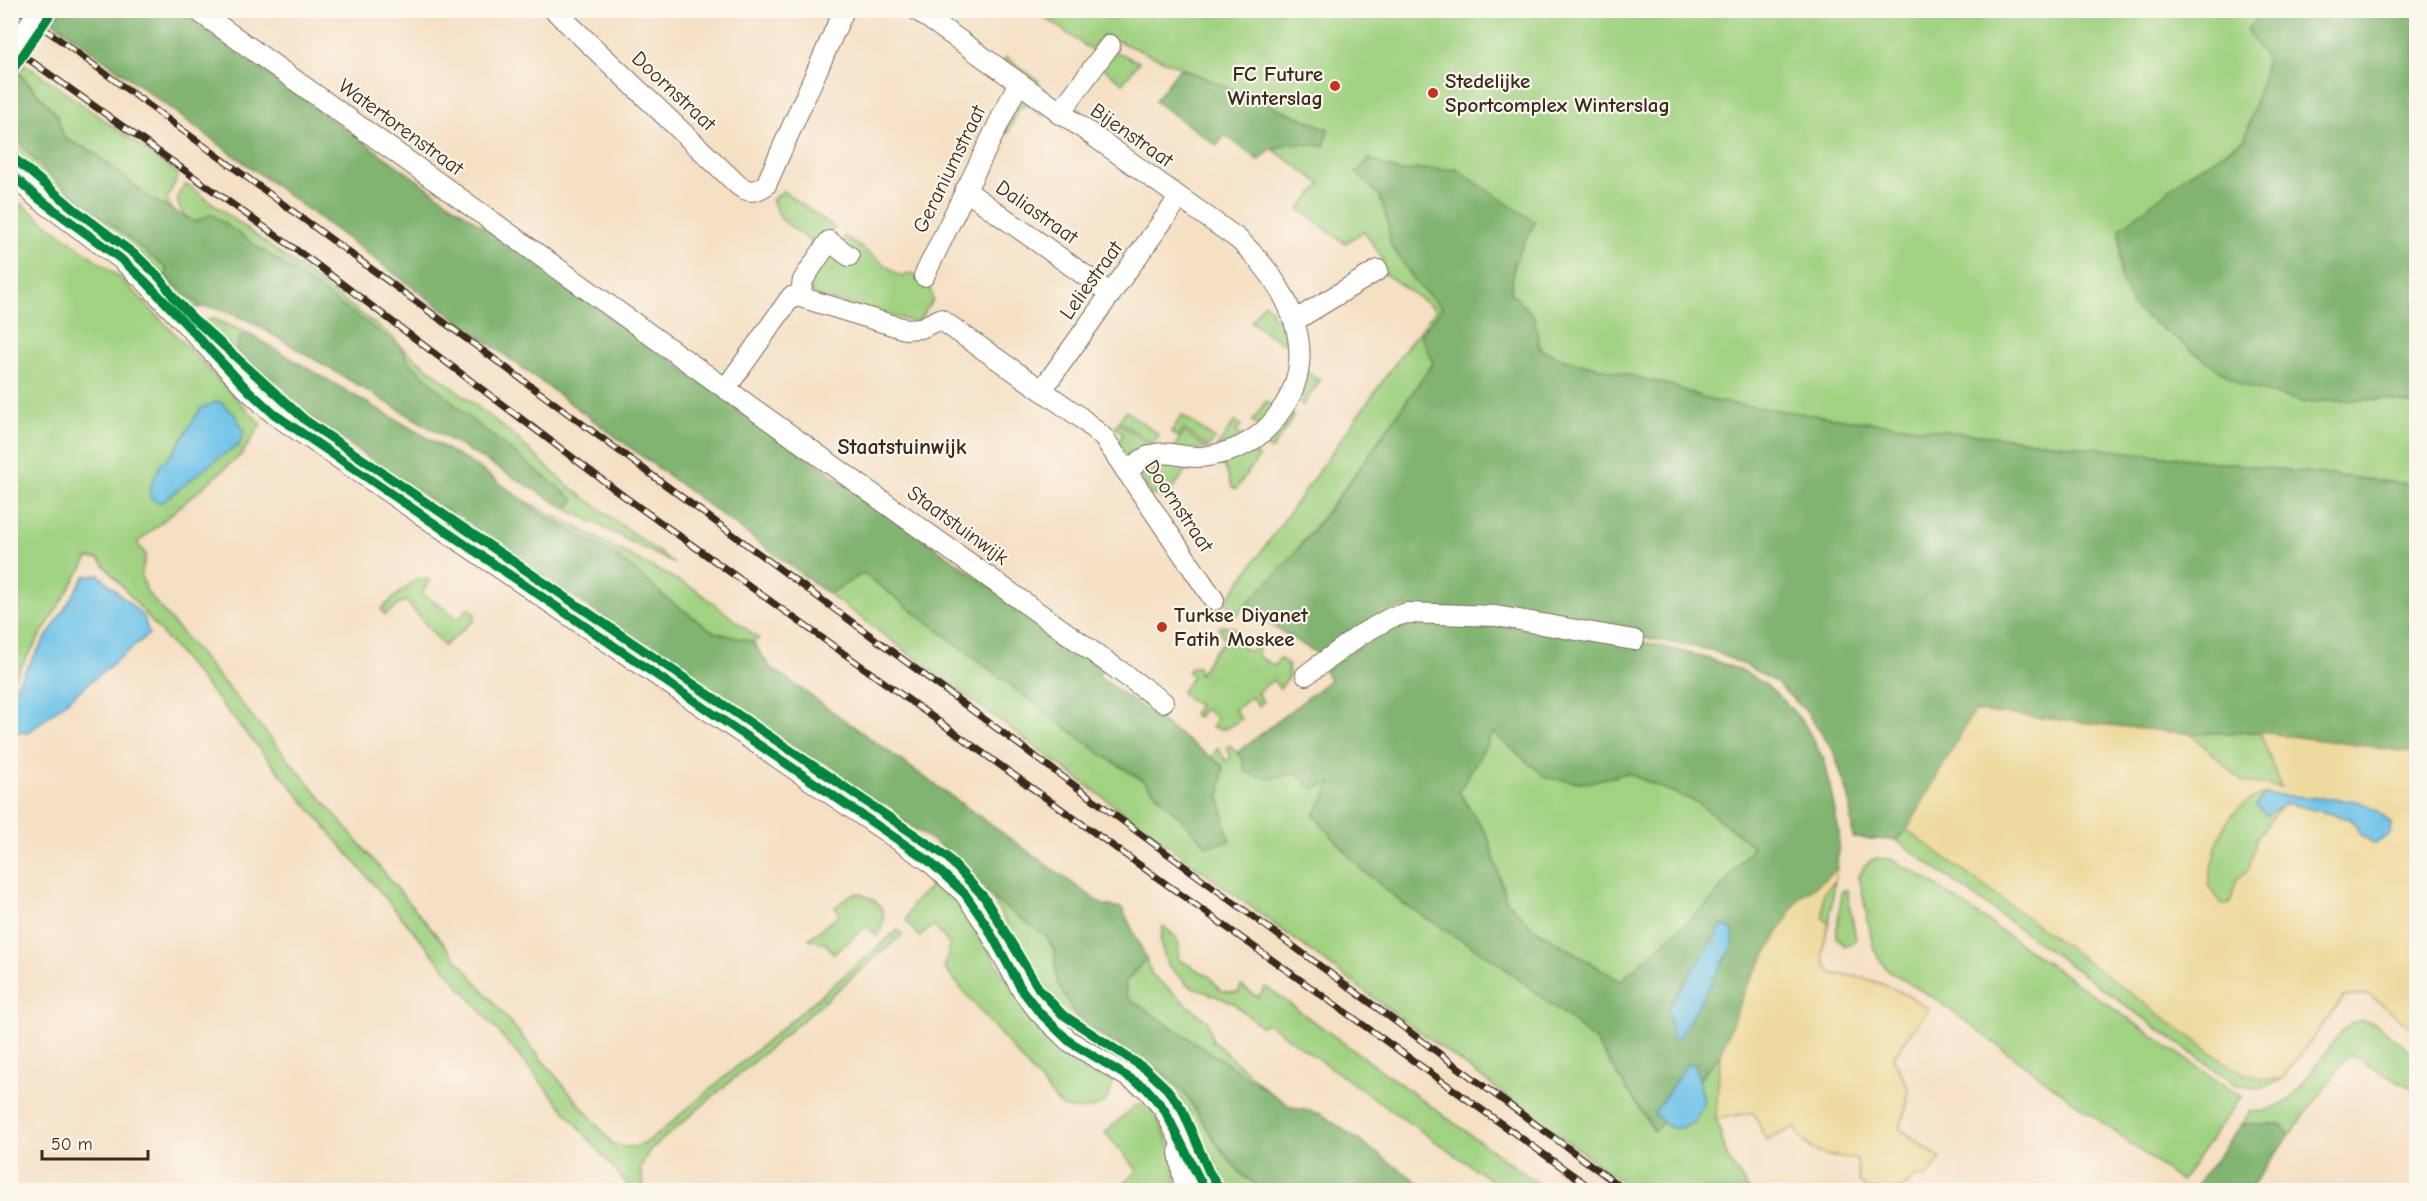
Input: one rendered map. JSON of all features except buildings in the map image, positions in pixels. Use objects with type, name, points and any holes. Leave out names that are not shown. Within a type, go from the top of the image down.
[{"type":"street","points":[[10,54],[39,10]]},
{"type":"street","name":"Watertorenstraat","points":[[197,10],[577,282]]},
{"type":"street","name":"Doornstraat","points":[[554,10],[739,186],[745,190],[754,191],[766,185],[844,10]]},
{"type":"street","name":"Bijenstraat","points":[[917,10],[1059,114],[1238,239],[1259,258],[1275,280],[1294,321],[1299,338],[1299,368],[1288,402],[1272,424],[1252,441],[1227,452],[1199,457],[1150,455],[1126,471]]},
{"type":"street","points":[[1059,114],[1110,45]]},
{"type":"street","name":"Geraniumstraat","points":[[924,276],[1018,84]]},
{"type":"street","points":[[10,173],[38,198],[120,259],[145,281],[248,390],[274,414],[929,861],[965,894],[985,923],[1017,982],[1040,1012],[1069,1041],[1146,1088],[1164,1109],[1204,1191]]},
{"type":"street","points":[[10,184],[38,198]]},
{"type":"street","name":"Daliastraat","points":[[965,190],[1111,294]]},
{"type":"street","name":"Leliestraat","points":[[1041,390],[1179,198]]},
{"type":"street","points":[[726,388],[791,297],[800,297],[803,280],[829,241],[849,256]]},
{"type":"street","points":[[1294,321],[1378,270]]},
{"type":"street","name":"Staatstuinwijk","points":[[577,282],[1163,702]]},
{"type":"street","name":"Doornstraat","points":[[800,297],[905,329],[921,328],[940,320],[1080,417],[1104,438],[1214,600]]},
{"type":"street","points":[[1306,675],[1360,635],[1390,618],[1407,613],[1496,616],[1634,640]]},
{"type":"street","points":[[1176,1131],[1185,1191]]},
{"type":"green space","points":[[1090,10],[2264,11],[2248,30],[2268,60],[2245,139],[2185,177],[2303,402],[2383,399],[2416,405],[2416,485],[1850,420],[1713,401],[1669,385],[1564,359],[1540,349],[1534,316],[1511,293],[1514,263],[1535,222],[1420,169],[1401,172],[1369,159],[1357,173],[1380,196],[1391,245],[1417,284],[1442,308],[1433,363],[1353,477],[1275,578],[1237,615],[1228,606],[1217,586],[1230,596],[1406,348],[1436,310],[1374,266],[1383,259],[1364,231],[1345,243],[1299,209],[1321,184],[1274,150],[1288,143],[1324,146],[1328,129],[1103,35],[1091,50],[1036,11],[1076,11],[1080,14]]},
{"type":"green space","points":[[2264,10],[2416,11],[2416,405],[2383,399],[2303,402],[2239,384],[2133,308],[2120,276],[2120,229],[2185,177],[2245,139],[2267,60],[2247,30]]},
{"type":"green space","points":[[60,11],[179,11],[1104,667],[1098,676],[1223,766],[1220,800],[1229,841],[1207,846],[1144,781],[1102,755],[863,573],[829,594],[52,21]]},
{"type":"green space","points":[[897,11],[909,11],[982,63],[980,68]]},
{"type":"green space","points":[[1113,53],[1119,53],[1139,62],[1123,83],[1100,66],[1072,104],[1082,111],[1079,115],[1068,107],[1099,65]]},
{"type":"green space","points":[[1006,57],[1039,81],[1037,85],[1004,61]]},
{"type":"green space","points":[[25,64],[177,172],[178,177],[167,198],[171,209],[151,199],[93,152],[64,138],[57,115],[19,73]]},
{"type":"green space","points":[[1180,68],[1328,129],[1324,146],[1288,143],[1274,150],[1271,148],[1259,161],[1225,135],[1217,146],[1155,101]]},
{"type":"green space","points":[[19,73],[57,115],[64,138],[93,152],[151,199],[195,222],[211,214],[401,347],[409,362],[467,416],[574,500],[567,509],[250,321],[213,307],[201,307],[165,276],[167,269],[48,174],[23,147],[11,114],[11,88]]},
{"type":"green space","points":[[1021,95],[1049,110],[1044,117],[1028,105],[1020,107],[1007,134],[1000,130]]},
{"type":"green space","points":[[10,114],[14,126],[167,269],[165,276],[201,307],[191,310],[144,257],[15,155],[11,149]]},
{"type":"green space","points":[[1369,159],[1401,172],[1420,169],[1456,169],[1535,222],[1514,263],[1511,293],[1534,316],[1540,349],[1564,359],[1670,385],[1713,401],[1850,420],[2416,485],[2416,753],[2260,732],[2191,734],[1974,711],[1907,830],[1896,840],[1853,838],[1849,797],[1833,750],[1805,710],[1774,681],[1711,650],[1506,613],[1402,607],[1325,657],[1308,648],[1243,607],[1296,552],[1320,522],[1433,363],[1420,334],[1442,308],[1417,284],[1391,245],[1380,196],[1356,173]]},
{"type":"green space","points":[[185,185],[394,338],[401,347],[185,216],[180,208],[178,197]]},
{"type":"green space","points":[[783,191],[835,228],[815,245],[781,219],[772,200]]},
{"type":"green space","points":[[10,196],[123,280],[261,424],[242,454],[137,543],[146,555],[141,574],[147,592],[613,1144],[633,1147],[653,1138],[898,930],[902,935],[649,1151],[640,1169],[645,1190],[632,1190],[99,559],[88,558],[11,683]]},
{"type":"green space","points":[[845,236],[902,277],[910,273],[933,282],[930,288],[933,300],[918,321],[815,296],[807,284]]},
{"type":"green space","points":[[1264,303],[1272,310],[1270,313],[1275,318],[1284,310],[1292,332],[1283,344],[1251,322]]},
{"type":"green space","points":[[214,319],[247,333],[240,337],[237,349],[249,362],[206,325],[207,320]]},
{"type":"green space","points":[[247,333],[479,468],[543,515],[621,559],[665,597],[714,632],[753,642],[769,666],[1103,905],[1122,908],[1146,958],[1125,983],[1127,997],[1292,1107],[1321,1114],[1429,1190],[1283,1190],[1259,1186],[1243,1175],[1216,1142],[1186,1095],[1161,1070],[1107,1040],[1078,1019],[1057,982],[1054,950],[1047,937],[992,898],[949,852],[337,436],[278,393],[237,349],[240,337]]},
{"type":"green space","points":[[401,347],[511,433],[566,484],[675,564],[567,509],[574,500],[467,416],[409,362]]},
{"type":"green space","points":[[1306,371],[1320,381],[1303,405],[1297,400]]},
{"type":"green space","points":[[1266,401],[1276,408],[1260,427],[1252,422]]},
{"type":"green space","points":[[1126,411],[1159,435],[1153,444],[1119,421]]},
{"type":"green space","points":[[1290,413],[1294,416],[1272,450],[1262,443]]},
{"type":"green space","points":[[1182,415],[1215,439],[1209,447],[1184,429],[1178,437],[1171,432]]},
{"type":"green space","points":[[1235,421],[1241,425],[1236,432],[1245,438],[1216,448]]},
{"type":"green space","points":[[1118,423],[1152,446],[1130,460],[1116,445],[1123,434],[1115,427]]},
{"type":"green space","points":[[1184,432],[1208,449],[1172,450]]},
{"type":"green space","points":[[1250,451],[1259,457],[1236,489],[1232,487],[1225,467],[1215,463]]},
{"type":"green space","points":[[1154,460],[1186,462],[1185,472],[1165,499],[1155,495],[1151,496],[1139,475],[1140,470]]},
{"type":"green space","points":[[520,498],[696,590],[759,639],[753,642],[714,632],[665,597],[621,559],[543,515]]},
{"type":"green space","points":[[863,573],[1102,755],[1144,781],[1207,846],[1229,841],[1220,800],[1223,766],[1211,757],[1218,748],[1226,761],[1231,757],[1227,747],[1230,745],[1268,779],[1296,773],[1332,783],[1314,816],[1362,870],[1404,904],[1494,960],[1597,1043],[1654,1131],[1720,1055],[1716,1119],[1728,1159],[1749,1190],[1633,1190],[829,594]]},
{"type":"green space","points":[[417,578],[430,580],[422,593],[459,619],[468,607],[475,613],[474,620],[444,646],[405,600],[385,615],[381,609]]},
{"type":"green space","points":[[1425,616],[1653,644],[1707,658],[1745,672],[1765,684],[1805,725],[1825,762],[1839,832],[1837,868],[1826,879],[1799,898],[1747,986],[1720,1055],[1655,1132],[1597,1043],[1494,960],[1404,904],[1362,870],[1314,816],[1332,783],[1312,789],[1296,773],[1268,779],[1245,772],[1242,757],[1237,753],[1330,680],[1324,671],[1391,624]],"holes":[[[1493,733],[1547,778],[1586,783],[1627,773],[1698,803],[1753,846],[1711,901],[1620,981],[1532,927],[1506,900],[1488,837],[1459,792]]]},
{"type":"green space","points":[[1232,627],[1239,631],[1233,640],[1251,652],[1257,643],[1261,646],[1256,655],[1274,666],[1280,658],[1288,665],[1289,676],[1280,689],[1273,680],[1257,693],[1263,702],[1259,706],[1251,697],[1235,710],[1241,719],[1220,729],[1211,727],[1217,718],[1204,709],[1198,717],[1193,714],[1199,706],[1181,693],[1193,676],[1188,672],[1192,667],[1198,667],[1199,674],[1213,653],[1225,642],[1219,628]]},
{"type":"green space","points":[[1493,732],[1547,778],[1613,777],[1627,773],[1698,803],[1753,846],[1711,901],[1620,981],[1532,927],[1506,900],[1488,837],[1459,792]]},
{"type":"green space","points":[[2260,732],[2281,787],[2243,782],[2191,734]]},
{"type":"green space","points":[[2265,794],[2256,805],[2266,815],[2282,805],[2256,840],[2249,869],[2237,879],[2230,903],[2222,904],[2208,885],[2218,842],[2230,818],[2239,808],[2250,800]]},
{"type":"green space","points":[[1907,830],[2263,1079],[2282,1079],[2259,1088],[2235,1084],[1896,840]]},
{"type":"green space","points":[[1876,858],[1890,859],[1925,878],[2241,1097],[2181,1181],[1937,1000],[1886,969],[1874,950],[1859,876],[1865,865]]},
{"type":"green space","points":[[1835,881],[1829,923],[1823,918],[1823,893]]},
{"type":"green space","points":[[934,883],[941,885],[960,904],[1002,972],[1113,1080],[1111,1090],[1102,1103],[1088,1109],[1062,1107],[944,968],[950,945],[933,925],[919,937],[906,920],[913,904]]},
{"type":"green space","points":[[1847,890],[1856,939],[1852,944],[1845,946],[1836,937],[1842,891]]},
{"type":"green space","points":[[858,893],[873,900],[882,909],[883,921],[877,936],[867,926],[834,954],[826,944],[809,939],[840,914],[835,907],[849,896]]},
{"type":"green space","points":[[992,898],[1047,937],[1054,950],[1057,982],[1078,1019],[1058,1003],[1037,978]]},
{"type":"green space","points":[[1163,926],[1177,940],[1178,959],[1210,977],[1221,991],[1238,993],[1241,986],[1258,997],[1266,987],[1547,1190],[1505,1190],[1267,1023],[1261,1026],[1233,1003],[1188,985],[1167,964],[1160,942]]},
{"type":"green space","points":[[1146,958],[1152,975],[1208,1022],[1212,1040],[1267,1090],[1126,997],[1125,983]]},
{"type":"green space","points":[[2362,1020],[2376,1024],[2416,1056],[2416,1089],[2385,1075],[2350,1054],[2289,1136],[2281,1124],[2242,1124],[2250,1112],[2265,1111],[2290,1100],[2342,1031],[2352,1023]]},
{"type":"green space","points":[[1143,1060],[1155,1067],[1182,1091],[1237,1171],[1260,1186],[1283,1190],[1229,1190],[1219,1184],[1181,1099]]},
{"type":"green space","points":[[1147,1103],[1161,1125],[1169,1144],[1177,1190],[1116,1190],[1138,1171],[1105,1132],[1135,1106]]},
{"type":"green space","points":[[2242,1124],[2281,1124],[2289,1136],[2249,1190],[2193,1190]]},
{"type":"sand","points":[[1974,711],[2191,734],[2243,782],[2281,787],[2260,732],[2416,753],[2416,1031],[2370,995],[2344,997],[2282,1079],[2263,1079],[2233,1068],[1907,830]],"holes":[[[2265,794],[2391,824],[2361,835],[2351,819],[2287,803],[2282,805],[2256,840],[2249,869],[2237,879],[2230,903],[2222,904],[2208,885],[2218,842],[2230,818],[2250,800]]]},
{"type":"sand","points":[[1837,868],[1835,881],[1823,893],[1823,918],[1829,923],[1823,956],[1828,968],[1833,974],[1858,977],[1884,985],[1929,1009],[1893,1057],[1909,1089],[1905,1114],[1899,1128],[1941,1159],[1926,1177],[1916,1176],[1900,1190],[1868,1190],[1859,1182],[1857,1159],[1836,1157],[1813,1150],[1795,1127],[1766,1140],[1753,1112],[1716,1119],[1720,1055],[1747,986],[1799,898],[1826,879]]},
{"type":"water","points":[[219,401],[235,415],[244,432],[238,446],[221,456],[161,503],[151,499],[149,490],[160,465],[173,453],[201,408]]},
{"type":"water","points":[[99,575],[144,617],[149,634],[28,733],[11,731],[11,693],[85,576]]},
{"type":"water","points":[[2265,794],[2358,801],[2378,811],[2391,824],[2390,834],[2375,844],[2361,835],[2351,819],[2287,803],[2266,815],[2256,805]]},
{"type":"water","points":[[1723,925],[1733,930],[1733,946],[1678,1039],[1673,1039],[1668,1008]]},
{"type":"water","points":[[1687,1064],[1696,1066],[1704,1101],[1695,1122],[1672,1128],[1654,1113]]},
{"type":"railway","points":[[19,10],[1625,1190]]},
{"type":"railway","points":[[10,46],[312,261],[625,497],[1594,1190]]},
{"type":"cycle path","points":[[10,74],[53,10]]},
{"type":"cycle path","points":[[10,155],[73,208],[137,256],[160,278],[193,318],[305,420],[946,856],[984,897],[1039,989],[1062,1014],[1147,1070],[1167,1089],[1182,1109],[1209,1172],[1221,1190]]},
{"type":"cycle path","points":[[10,173],[38,198],[121,259],[274,414],[929,861],[965,894],[985,923],[1022,990],[1039,1012],[1069,1041],[1146,1088],[1164,1109],[1205,1190]]},
{"type":"place","name":"FC Future Winterslag","points":[[1335,86]]},
{"type":"place","name":"Stedelijke Sportcomplex Winterslag","points":[[1433,93]]},
{"type":"place","name":"Turkse Diyanet Fatih Moskee","points":[[1162,627]]},
{"type":"district","name":"Staatstuinwijk","points":[[902,446]]}]
